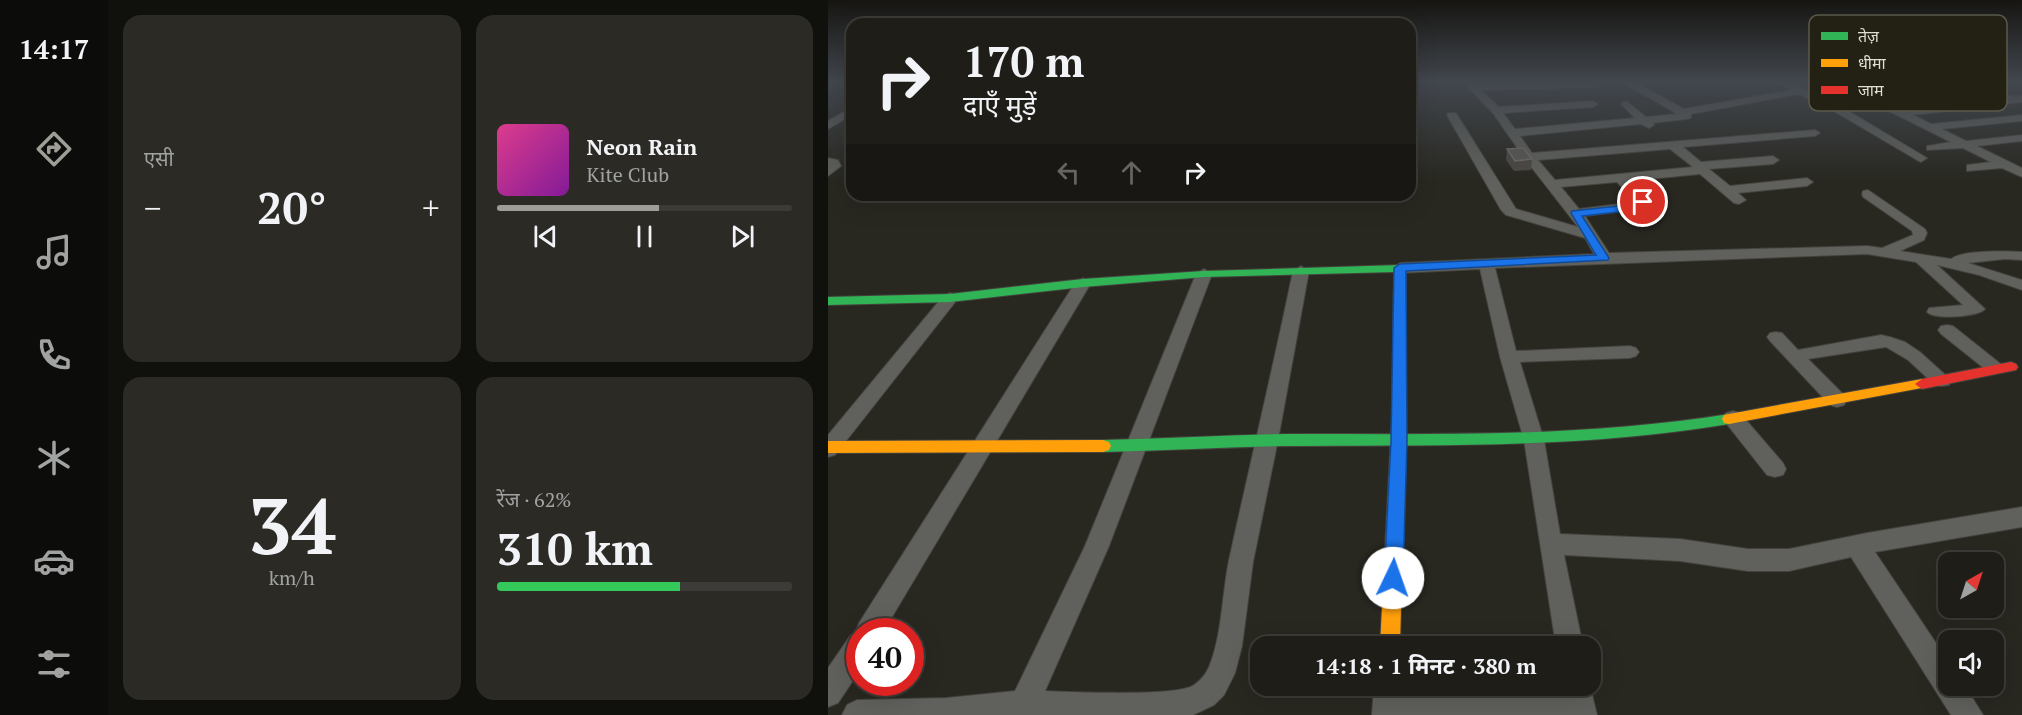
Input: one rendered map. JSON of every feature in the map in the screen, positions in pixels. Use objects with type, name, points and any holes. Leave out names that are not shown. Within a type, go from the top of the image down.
[{"type":"street","points":[[828,126],[844,115]]},
{"type":"street","points":[[1452,115],[1511,212],[1589,235]]},
{"type":"street","points":[[1500,115],[1529,157],[1576,213],[1604,258]]},
{"type":"street","points":[[1638,115],[1739,200]]},
{"type":"street","points":[[1512,133],[1687,115]]},
{"type":"street","points":[[1849,115],[1921,158]]},
{"type":"street","points":[[1905,115],[2022,173]]},
{"type":"street","points":[[1929,127],[2022,118]]},
{"type":"street","points":[[1529,157],[1815,133]]},
{"type":"street","points":[[1931,148],[2022,138]]},
{"type":"street","points":[[1552,184],[1773,160]]},
{"type":"street","points":[[828,162],[836,166],[828,172]]},
{"type":"street","points":[[1971,168],[2022,162]]},
{"type":"street","points":[[1576,213],[1644,205],[1620,178]]},
{"type":"street","points":[[1727,190],[1807,182]]},
{"type":"street","points":[[1868,194],[1918,229],[1920,233],[1919,237],[1887,251]]},
{"type":"street","points":[[829,302],[950,298],[1083,283],[1204,274],[1487,265],[1604,258],[1887,251],[1984,272],[2022,285]]},
{"type":"street","points":[[1944,262],[2005,255],[2022,256]]},
{"type":"street","points":[[1919,257],[1977,309],[1935,312]]},
{"type":"street","points":[[1487,265],[1509,357],[1534,440],[1567,636]]},
{"type":"street","points":[[1390,636],[1399,441],[1400,268]]},
{"type":"street","points":[[857,715],[946,713],[1024,705],[1095,712],[1179,704],[1192,701],[1214,685],[1221,673],[1228,646],[1241,562],[1268,440],[1301,271]]},
{"type":"street","points":[[1024,705],[1096,546],[1204,274]]},
{"type":"street","points":[[877,618],[1083,283]]},
{"type":"street","points":[[829,448],[950,298]]},
{"type":"street","points":[[1947,330],[2004,368]]},
{"type":"street","points":[[1776,337],[1837,400]]},
{"type":"street","points":[[1795,356],[1881,341],[1891,342],[1901,347],[1942,380]]},
{"type":"street","points":[[1509,357],[1630,352]]},
{"type":"street","points":[[829,448],[982,445],[1134,446],[1268,440],[1534,440],[1644,432],[1837,400],[2004,368]]},
{"type":"street","points":[[1733,418],[1775,469]]},
{"type":"street","points":[[1550,544],[1670,549],[1748,560],[1789,560],[2022,517]]},
{"type":"street","points":[[1857,546],[1968,715]]},
{"type":"street","points":[[828,693],[846,666]]},
{"type":"street","points":[[1388,702],[1579,703]]},
{"type":"building","points":[[1523,148],[1532,159],[1515,161],[1507,149]]},
{"type":"traffic: fast","points":[[828,301],[950,298],[1083,283],[1204,274],[1400,268],[1399,417]]},
{"type":"traffic: fast","points":[[1103,446],[1278,440],[1570,438],[1676,428],[1729,419]]},
{"type":"traffic: slow","points":[[1729,419],[1922,384]]},
{"type":"traffic: slow","points":[[1390,636],[1399,417]]},
{"type":"traffic: slow","points":[[828,447],[1103,446]]},
{"type":"traffic: jam","points":[[1922,384],[2011,367]]},
{"type":"route","points":[[1393,578],[1399,441],[1400,268],[1604,258],[1576,213],[1641,206],[1644,205],[1643,202]]}]
